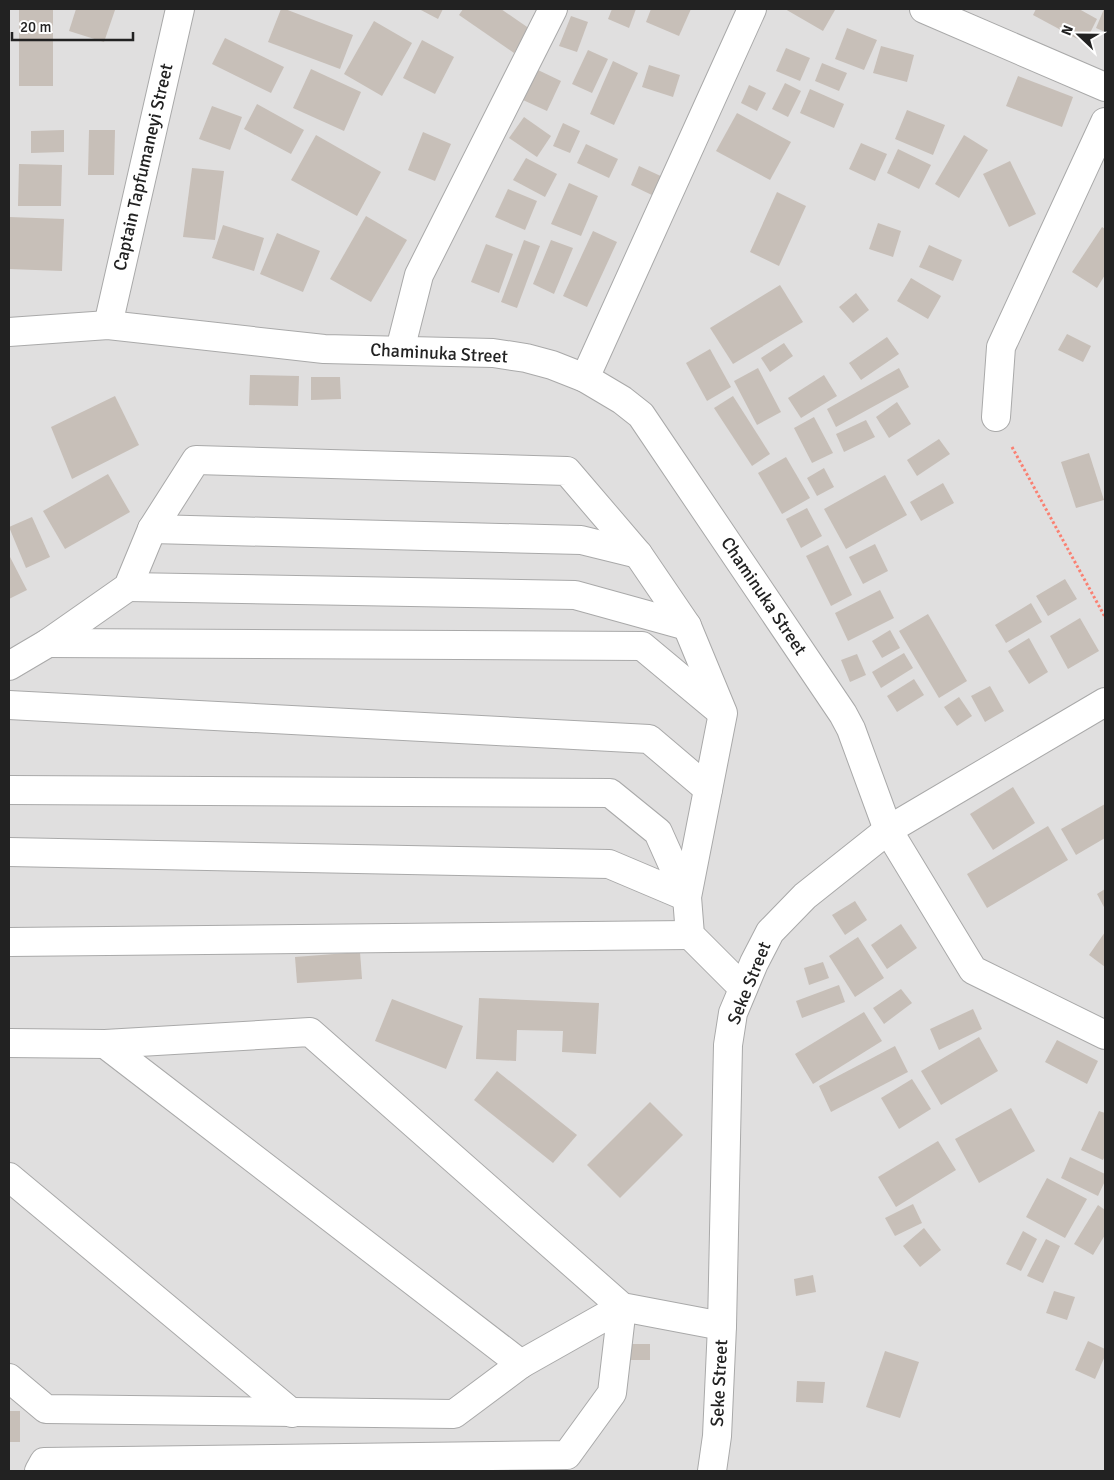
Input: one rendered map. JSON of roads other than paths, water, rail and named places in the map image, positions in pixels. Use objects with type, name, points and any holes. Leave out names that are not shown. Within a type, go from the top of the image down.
[{"type":"street","name":"Captain Tapfumaneyi Street","points":[[108,325],[180,9]]},
{"type":"street","points":[[400,350],[419,275],[553,9]]},
{"type":"street","points":[[585,378],[752,9]]},
{"type":"street","points":[[924,9],[1105,87]]},
{"type":"street","points":[[996,417],[1001,347],[1105,122]]},
{"type":"street","name":"Chaminuka Street","points":[[9,332],[108,325],[324,349],[501,354],[552,364],[585,378],[622,400],[641,416],[834,699],[851,729],[888,830],[973,970],[1105,1035]]},
{"type":"street","points":[[9,666],[48,643],[128,587],[152,529],[196,460],[567,470],[638,554],[687,626],[723,713],[687,897],[690,936],[743,988]]},
{"type":"street","points":[[152,529],[581,540],[638,554]]},
{"type":"street","points":[[128,587],[574,595],[687,626]]},
{"type":"street","points":[[48,643],[642,646],[723,713]]},
{"type":"street","name":"Seke Street","points":[[712,1471],[716,1436],[722,1326],[728,1045],[733,1014],[743,988],[770,932],[805,896],[888,830],[1105,702]]},
{"type":"street","points":[[9,705],[649,739],[708,789]]},
{"type":"street","points":[[9,790],[610,793],[658,832],[687,897]]},
{"type":"street","points":[[9,852],[609,864],[687,897]]},
{"type":"street","points":[[9,942],[690,936]]},
{"type":"street","points":[[9,1043],[105,1044],[310,1032],[622,1307],[722,1326]]},
{"type":"street","points":[[105,1044],[521,1364]]},
{"type":"street","points":[[9,1178],[292,1413]]},
{"type":"street","points":[[9,1378],[46,1409],[454,1414],[521,1364],[622,1307]]},
{"type":"street","points":[[39,1471],[44,1462],[567,1455],[612,1393],[622,1307]]}]
